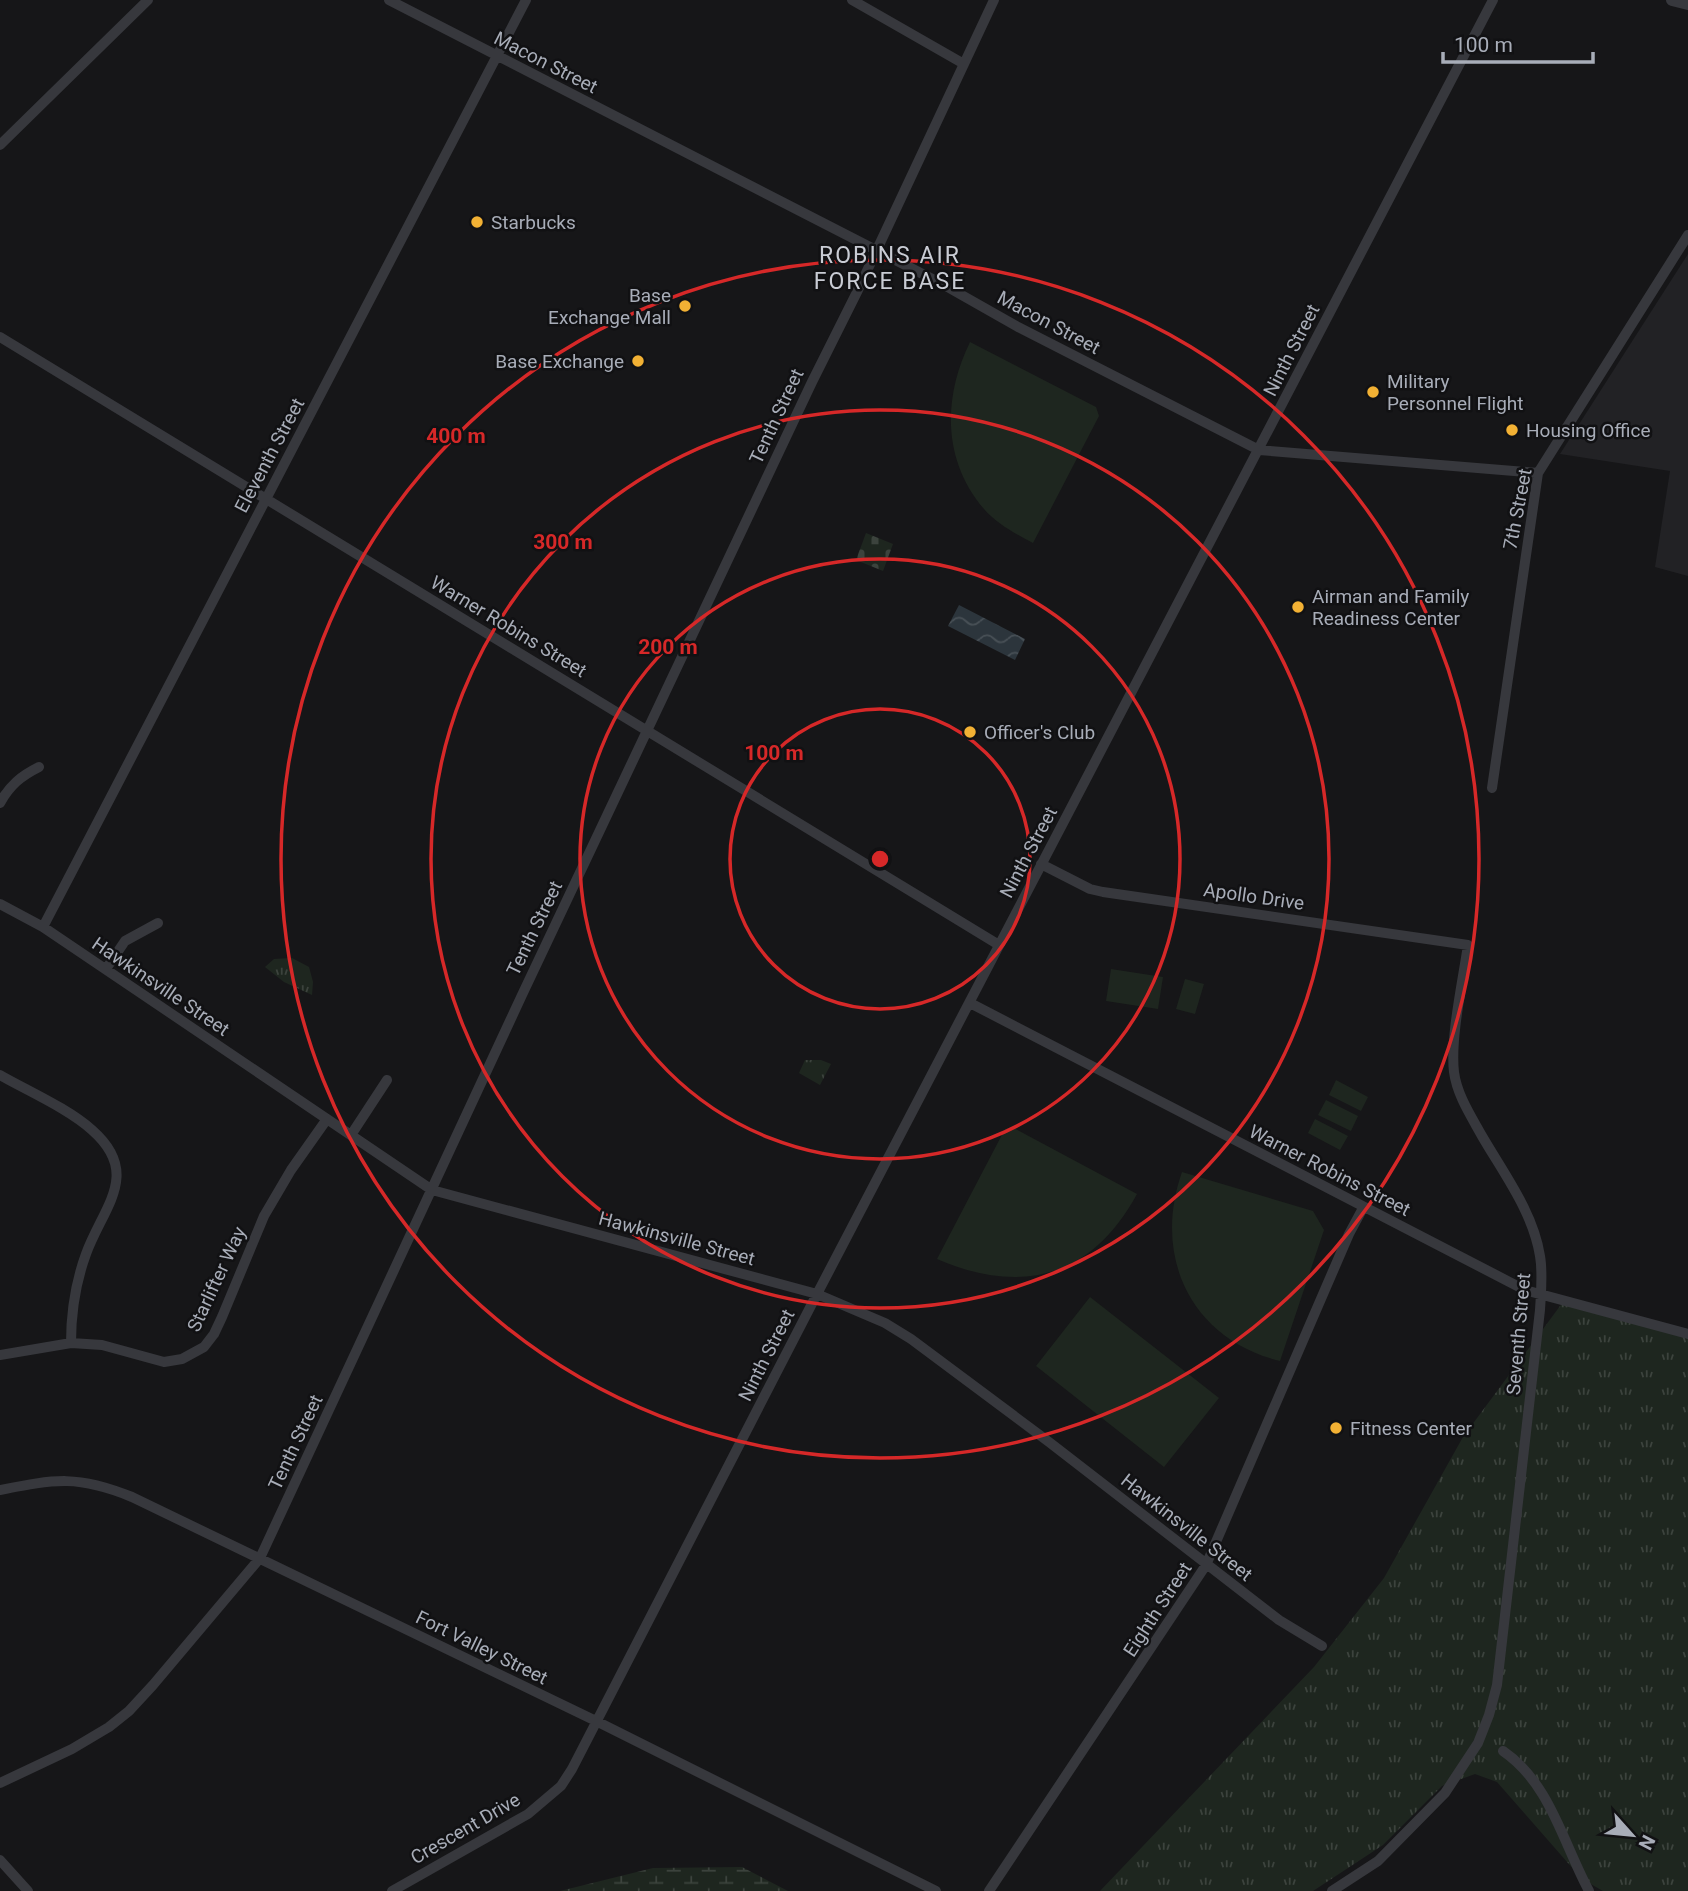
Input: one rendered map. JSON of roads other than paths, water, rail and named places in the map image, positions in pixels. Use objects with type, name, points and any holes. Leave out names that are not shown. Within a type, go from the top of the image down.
[{"type":"street","points":[[0,145],[148,0]]},
{"type":"street","name":"Macon Street","points":[[388,0],[1259,450],[1538,473]]},
{"type":"street","name":"Eleventh Street","points":[[43,927],[526,0]]},
{"type":"street","points":[[852,0],[964,64]]},
{"type":"street","name":"Tenth Street","points":[[0,1783],[72,1749],[110,1727],[129,1711],[260,1558],[522,995],[994,0]]},
{"type":"street","name":"Ninth Street","points":[[596,1721],[1493,0]]},
{"type":"street","points":[[1672,0],[1688,4]]},
{"type":"street","name":"7th Street","points":[[1492,788],[1538,473],[1688,235]]},
{"type":"street","name":"Warner Robins Street","points":[[0,337],[999,945]]},
{"type":"street","points":[[0,803],[8,788],[23,775],[39,767]]},
{"type":"street","name":"Apollo Drive","points":[[1041,864],[1090,889],[1103,892],[1468,944]]},
{"type":"street","name":"Hawkinsville Street","points":[[0,904],[43,927],[432,1190],[817,1294],[885,1324],[911,1339],[1279,1620],[1322,1646]]},
{"type":"street","points":[[106,969],[125,941],[158,923]]},
{"type":"street","name":"Seventh Street","points":[[1332,1891],[1378,1861],[1446,1793],[1478,1743],[1497,1685],[1541,1295],[1541,1259],[1531,1223],[1471,1117],[1459,1092],[1454,1073],[1453,1052],[1468,944]]},
{"type":"street","name":"Warner Robins Street","points":[[970,1003],[1525,1290],[1688,1334]]},
{"type":"street","points":[[0,1075],[90,1128],[106,1143],[117,1169],[117,1185],[113,1199],[91,1241],[77,1283],[71,1312],[71,1343]]},
{"type":"street","points":[[351,1135],[387,1080]]},
{"type":"street","name":"Starlifter Way","points":[[0,1355],[71,1343],[102,1345],[164,1362],[182,1359],[204,1347],[222,1317],[264,1216],[291,1170],[327,1119]]},
{"type":"street","name":"Eighth Street","points":[[989,1891],[1206,1565],[1349,1234],[1363,1208]]},
{"type":"street","name":"Fort Valley Street","points":[[0,1490],[60,1479],[80,1481],[132,1497],[596,1721],[936,1891]]},
{"type":"street","name":"Crescent Drive","points":[[392,1891],[528,1814],[561,1786],[596,1721]]},
{"type":"street","points":[[1503,1751],[1524,1766],[1543,1794],[1589,1891]]},
{"type":"street","points":[[0,1860],[28,1891]]},
{"type":"water","points":[[959,605],[1025,639],[1015,660],[948,626]]},
{"type":"place","name":"Starbucks","points":[[477,222]]},
{"type":"place","name":"Base Exchange Mall","points":[[685,306]]},
{"type":"place","name":"Base Exchange","points":[[638,361]]},
{"type":"place","name":"Military Personnel Flight","points":[[1373,392]]},
{"type":"place","name":"Housing Office","points":[[1512,430]]},
{"type":"place","name":"Airman and Family Readiness Center","points":[[1298,607]]},
{"type":"place","name":"Officer's Club","points":[[970,732]]},
{"type":"place","name":"Fitness Center","points":[[1336,1428]]},
{"type":"district","name":"ROBINS AIR FORCE BASE","points":[[890,268]]}]
